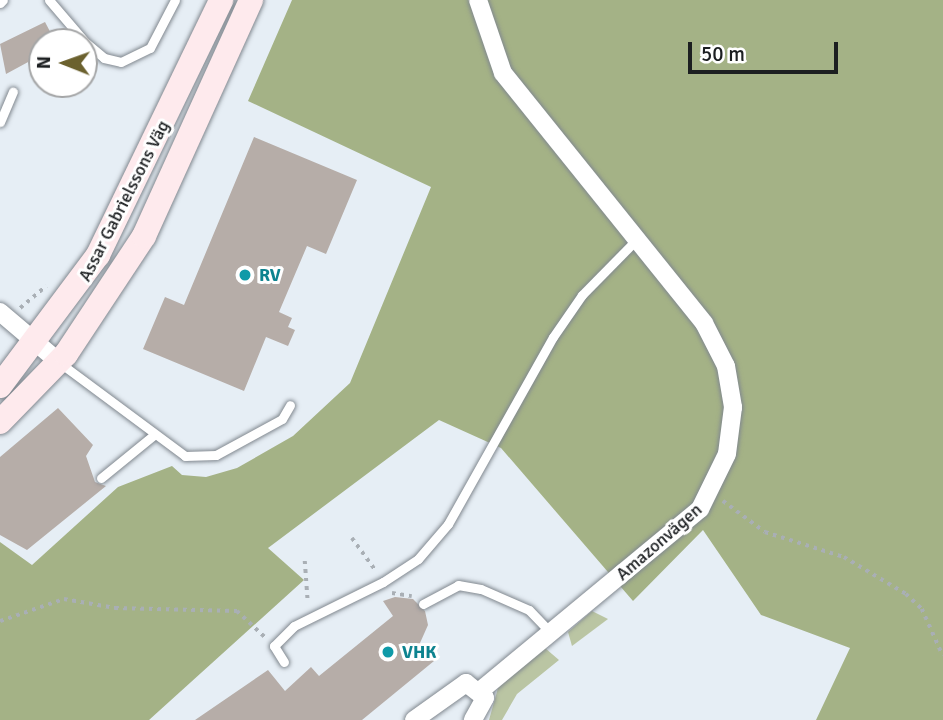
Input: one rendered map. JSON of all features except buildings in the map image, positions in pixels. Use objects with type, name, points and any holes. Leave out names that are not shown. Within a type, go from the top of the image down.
[{"type":"street","name":"Assar Gabrielssons Väg","points":[[0,386],[38,342],[118,220],[221,0]]},
{"type":"street","name":"Assar Gabrielssons Väg","points":[[0,422],[59,362],[144,236],[251,0]]},
{"type":"street","name":"Amazonvägen","points":[[478,0],[503,74],[704,323],[728,373],[731,436],[711,492],[687,522],[480,691]]},
{"type":"street","points":[[0,312],[59,362]]},
{"type":"street","points":[[414,720],[456,685],[480,691],[484,707],[472,720]]},
{"type":"lane","points":[[49,0],[104,58],[121,62],[150,48],[175,0]]},
{"type":"lane","points":[[0,122],[13,92]]},
{"type":"lane","points":[[285,663],[274,646],[313,617],[418,559],[448,524],[485,448],[582,295],[637,239]]},
{"type":"lane","points":[[59,362],[154,435],[186,456],[216,455],[282,419],[290,404]]},
{"type":"lane","points":[[101,478],[154,435]]},
{"type":"lane","points":[[424,604],[457,584],[481,589],[529,610],[551,633]]},
{"type":"path","points":[[711,492],[765,533],[844,557],[906,594],[922,609],[943,656]]},
{"type":"path","points":[[352,538],[378,575]]},
{"type":"path","points":[[304,561],[303,592],[313,617]]},
{"type":"path","points":[[0,621],[64,598],[115,608],[237,611],[274,646]]},
{"type":"green space","points":[[292,0],[943,0],[943,720],[816,720],[850,648],[761,615],[703,530],[633,601],[501,448],[439,420],[268,548],[304,580],[149,720],[0,720],[0,542],[32,565],[118,487],[172,466],[182,475],[206,477],[237,468],[293,436],[350,383],[431,187],[248,101]]},
{"type":"green space","points":[[592,611],[608,619],[572,646],[568,632]]},
{"type":"green space","points":[[545,648],[559,660],[517,694],[502,720],[489,720],[498,688]]},
{"type":"place","name":"RV","points":[[245,275]]},
{"type":"place","name":"VHK","points":[[388,652]]}]
